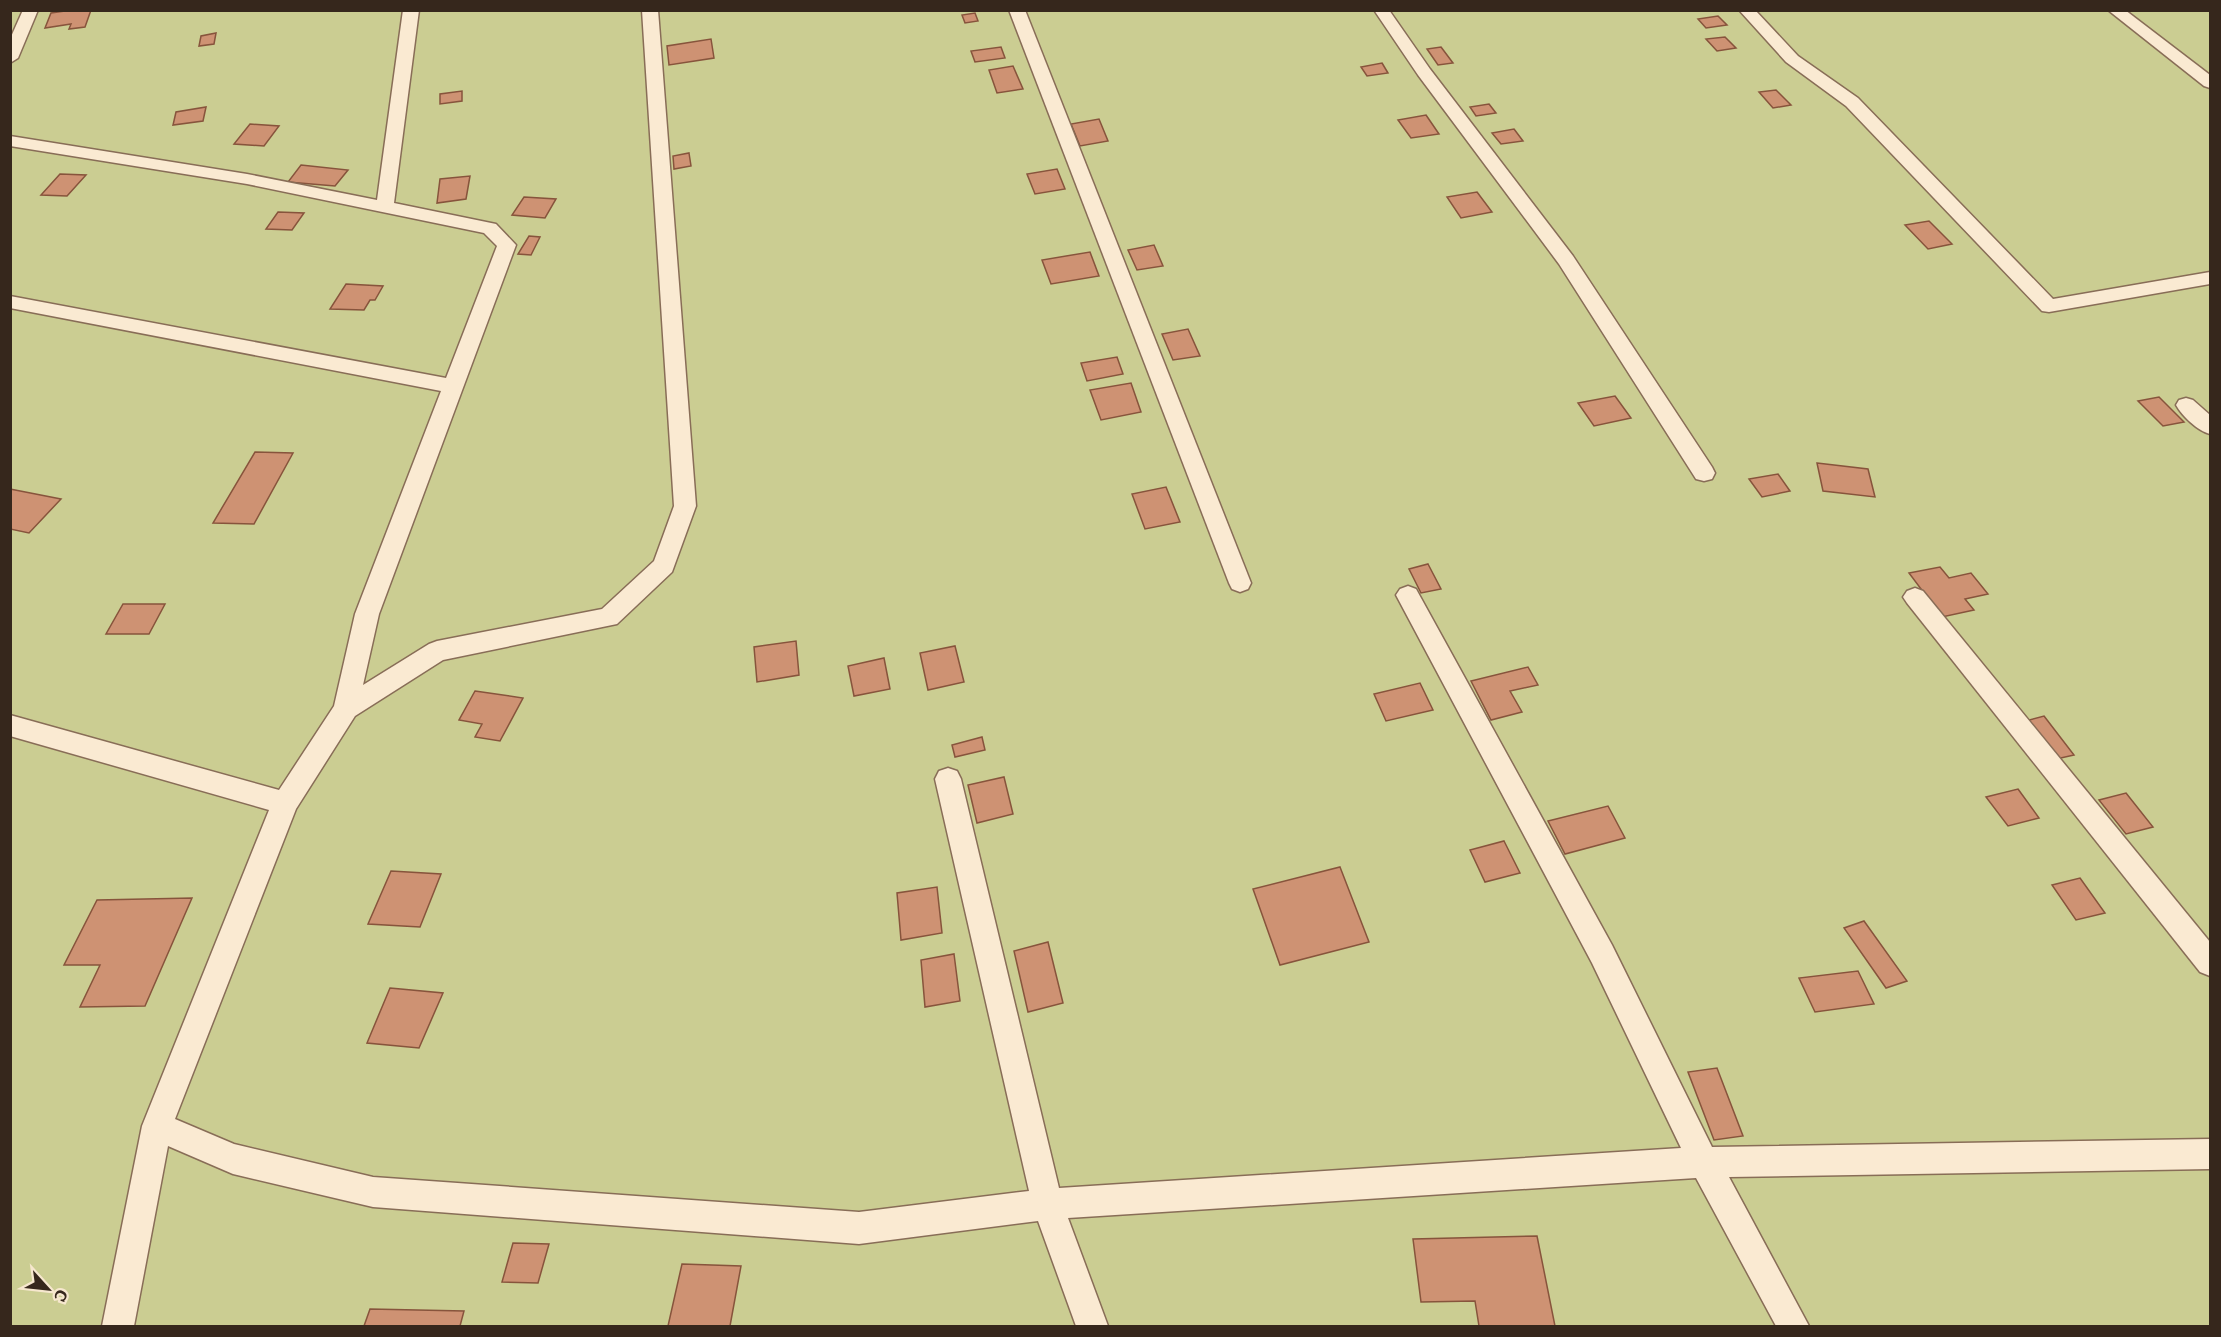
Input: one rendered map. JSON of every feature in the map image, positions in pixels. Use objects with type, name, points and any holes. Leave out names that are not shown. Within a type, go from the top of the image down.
[{"type":"lane","points":[[10,58],[31,10]]},
{"type":"lane","points":[[385,206],[411,10]]},
{"type":"lane","points":[[346,709],[437,651],[609,616],[664,566],[685,506],[672,291],[650,10]]},
{"type":"lane","points":[[1017,10],[1240,583]]},
{"type":"lane","points":[[1381,10],[1424,72],[1566,260],[1704,473]]},
{"type":"lane","points":[[1746,10],[1792,60],[1852,102],[2049,306],[2211,278]]},
{"type":"lane","points":[[2115,10],[2211,83]]},
{"type":"lane","points":[[10,141],[247,178],[385,206],[490,228],[507,245],[367,614],[346,709],[285,802],[157,1126],[118,1326]]},
{"type":"lane","points":[[10,302],[452,386]]},
{"type":"lane","points":[[2186,405],[2211,427]]},
{"type":"lane","points":[[1408,594],[1602,954],[1704,1162],[1793,1326]]},
{"type":"lane","points":[[1915,597],[2211,963]]},
{"type":"lane","points":[[10,725],[285,802]]},
{"type":"lane","points":[[948,779],[1047,1204],[1092,1326]]},
{"type":"lane","points":[[157,1126],[233,1159],[373,1192],[859,1228],[1047,1204],[1704,1162],[2211,1154]]},
{"type":"green space","points":[[10,11],[2210,11],[2210,1326],[11,1326]]},
{"type":"building","points":[[91,10],[85,27],[69,29],[71,24],[45,28],[51,13]]},
{"type":"building","points":[[975,13],[978,21],[965,23],[962,15]]},
{"type":"building","points":[[1718,16],[1727,25],[1706,28],[1698,19]]},
{"type":"building","points":[[216,33],[214,44],[199,46],[201,36]]},
{"type":"building","points":[[1725,37],[1736,48],[1717,51],[1706,39]]},
{"type":"building","points":[[711,39],[714,58],[669,65],[667,46]]},
{"type":"building","points":[[1001,47],[1005,58],[975,62],[971,51]]},
{"type":"building","points":[[1441,47],[1453,63],[1438,65],[1427,49]]},
{"type":"building","points":[[1382,63],[1388,73],[1367,76],[1361,67]]},
{"type":"building","points":[[1013,66],[1023,89],[997,93],[989,70]]},
{"type":"building","points":[[1776,90],[1791,105],[1773,108],[1759,92]]},
{"type":"building","points":[[462,91],[462,101],[440,104],[440,94]]},
{"type":"building","points":[[1489,104],[1496,113],[1476,116],[1470,107]]},
{"type":"building","points":[[206,107],[203,121],[173,125],[176,112]]},
{"type":"building","points":[[1426,115],[1439,134],[1411,138],[1398,120]]},
{"type":"building","points":[[1099,119],[1108,141],[1080,146],[1071,124]]},
{"type":"building","points":[[250,124],[279,126],[264,146],[234,144]]},
{"type":"building","points":[[1514,129],[1523,141],[1501,144],[1492,133]]},
{"type":"building","points":[[689,153],[691,166],[674,169],[673,156]]},
{"type":"building","points":[[301,165],[348,170],[335,186],[288,182]]},
{"type":"building","points":[[1057,169],[1065,189],[1035,194],[1027,174]]},
{"type":"building","points":[[60,174],[86,175],[67,196],[41,195]]},
{"type":"building","points":[[470,176],[466,199],[437,203],[440,179]]},
{"type":"building","points":[[1477,192],[1492,212],[1461,218],[1447,197]]},
{"type":"building","points":[[524,197],[556,199],[545,218],[512,215]]},
{"type":"building","points":[[278,212],[304,213],[292,230],[266,229]]},
{"type":"building","points":[[1929,221],[1952,244],[1928,249],[1905,225]]},
{"type":"building","points":[[529,236],[540,237],[531,255],[518,254]]},
{"type":"building","points":[[1154,245],[1163,266],[1137,270],[1128,250]]},
{"type":"building","points":[[1090,252],[1099,276],[1051,284],[1042,260]]},
{"type":"building","points":[[346,284],[383,286],[375,300],[370,300],[364,310],[330,309]]},
{"type":"building","points":[[1188,329],[1200,356],[1173,360],[1162,334]]},
{"type":"building","points":[[1117,357],[1123,374],[1087,381],[1081,363]]},
{"type":"building","points":[[1131,383],[1141,412],[1101,420],[1090,390]]},
{"type":"building","points":[[1615,396],[1631,418],[1594,426],[1578,403]]},
{"type":"building","points":[[2159,397],[2184,422],[2163,426],[2138,401]]},
{"type":"building","points":[[255,452],[293,453],[254,524],[213,523]]},
{"type":"building","points":[[1817,463],[1868,469],[1875,497],[1823,491]]},
{"type":"building","points":[[1778,474],[1790,491],[1762,497],[1749,479]]},
{"type":"building","points":[[1166,487],[1180,522],[1145,529],[1132,494]]},
{"type":"building","points":[[10,489],[61,499],[29,533],[10,529]]},
{"type":"building","points":[[1428,564],[1441,589],[1421,593],[1409,569]]},
{"type":"building","points":[[1940,567],[1949,578],[1971,573],[1988,594],[1965,599],[1974,610],[1942,617],[1909,573]]},
{"type":"building","points":[[123,604],[165,604],[149,634],[106,634]]},
{"type":"building","points":[[796,641],[799,675],[757,682],[754,647]]},
{"type":"building","points":[[955,646],[964,682],[928,690],[920,653]]},
{"type":"building","points":[[884,658],[890,689],[854,696],[848,666]]},
{"type":"building","points":[[1528,667],[1538,685],[1510,691],[1522,712],[1491,720],[1471,681]]},
{"type":"building","points":[[1420,683],[1433,710],[1386,721],[1374,694]]},
{"type":"building","points":[[475,691],[523,698],[500,741],[475,737],[482,724],[459,720]]},
{"type":"building","points":[[2044,716],[2074,755],[2052,760],[2022,722]]},
{"type":"building","points":[[982,737],[985,750],[955,757],[952,745]]},
{"type":"building","points":[[1004,777],[1013,814],[977,823],[968,785]]},
{"type":"building","points":[[2018,789],[2039,818],[2008,826],[1986,797]]},
{"type":"building","points":[[2126,793],[2153,827],[2126,834],[2099,800]]},
{"type":"building","points":[[1608,806],[1625,838],[1565,854],[1548,821]]},
{"type":"building","points":[[1504,841],[1520,873],[1485,882],[1470,850]]},
{"type":"building","points":[[1340,867],[1369,942],[1280,965],[1253,889]]},
{"type":"building","points":[[391,871],[441,874],[420,927],[368,924]]},
{"type":"building","points":[[2080,878],[2105,913],[2076,920],[2052,885]]},
{"type":"building","points":[[937,887],[942,933],[901,940],[897,893]]},
{"type":"building","points":[[192,898],[145,1006],[80,1007],[100,965],[64,965],[97,900]]},
{"type":"building","points":[[1864,921],[1907,981],[1886,988],[1844,928]]},
{"type":"building","points":[[1048,942],[1063,1003],[1028,1012],[1014,951]]},
{"type":"building","points":[[954,954],[960,1001],[925,1007],[921,960]]},
{"type":"building","points":[[1858,971],[1874,1004],[1815,1012],[1799,978]]},
{"type":"building","points":[[390,988],[443,993],[419,1048],[367,1043]]},
{"type":"building","points":[[1717,1068],[1743,1136],[1714,1140],[1688,1072]]},
{"type":"building","points":[[1537,1236],[1555,1326],[1479,1326],[1475,1301],[1421,1302],[1413,1239]]},
{"type":"building","points":[[513,1243],[549,1244],[538,1283],[502,1282]]},
{"type":"building","points":[[682,1264],[741,1266],[730,1326],[668,1326]]},
{"type":"building","points":[[370,1309],[464,1311],[460,1326],[364,1326]]}]
